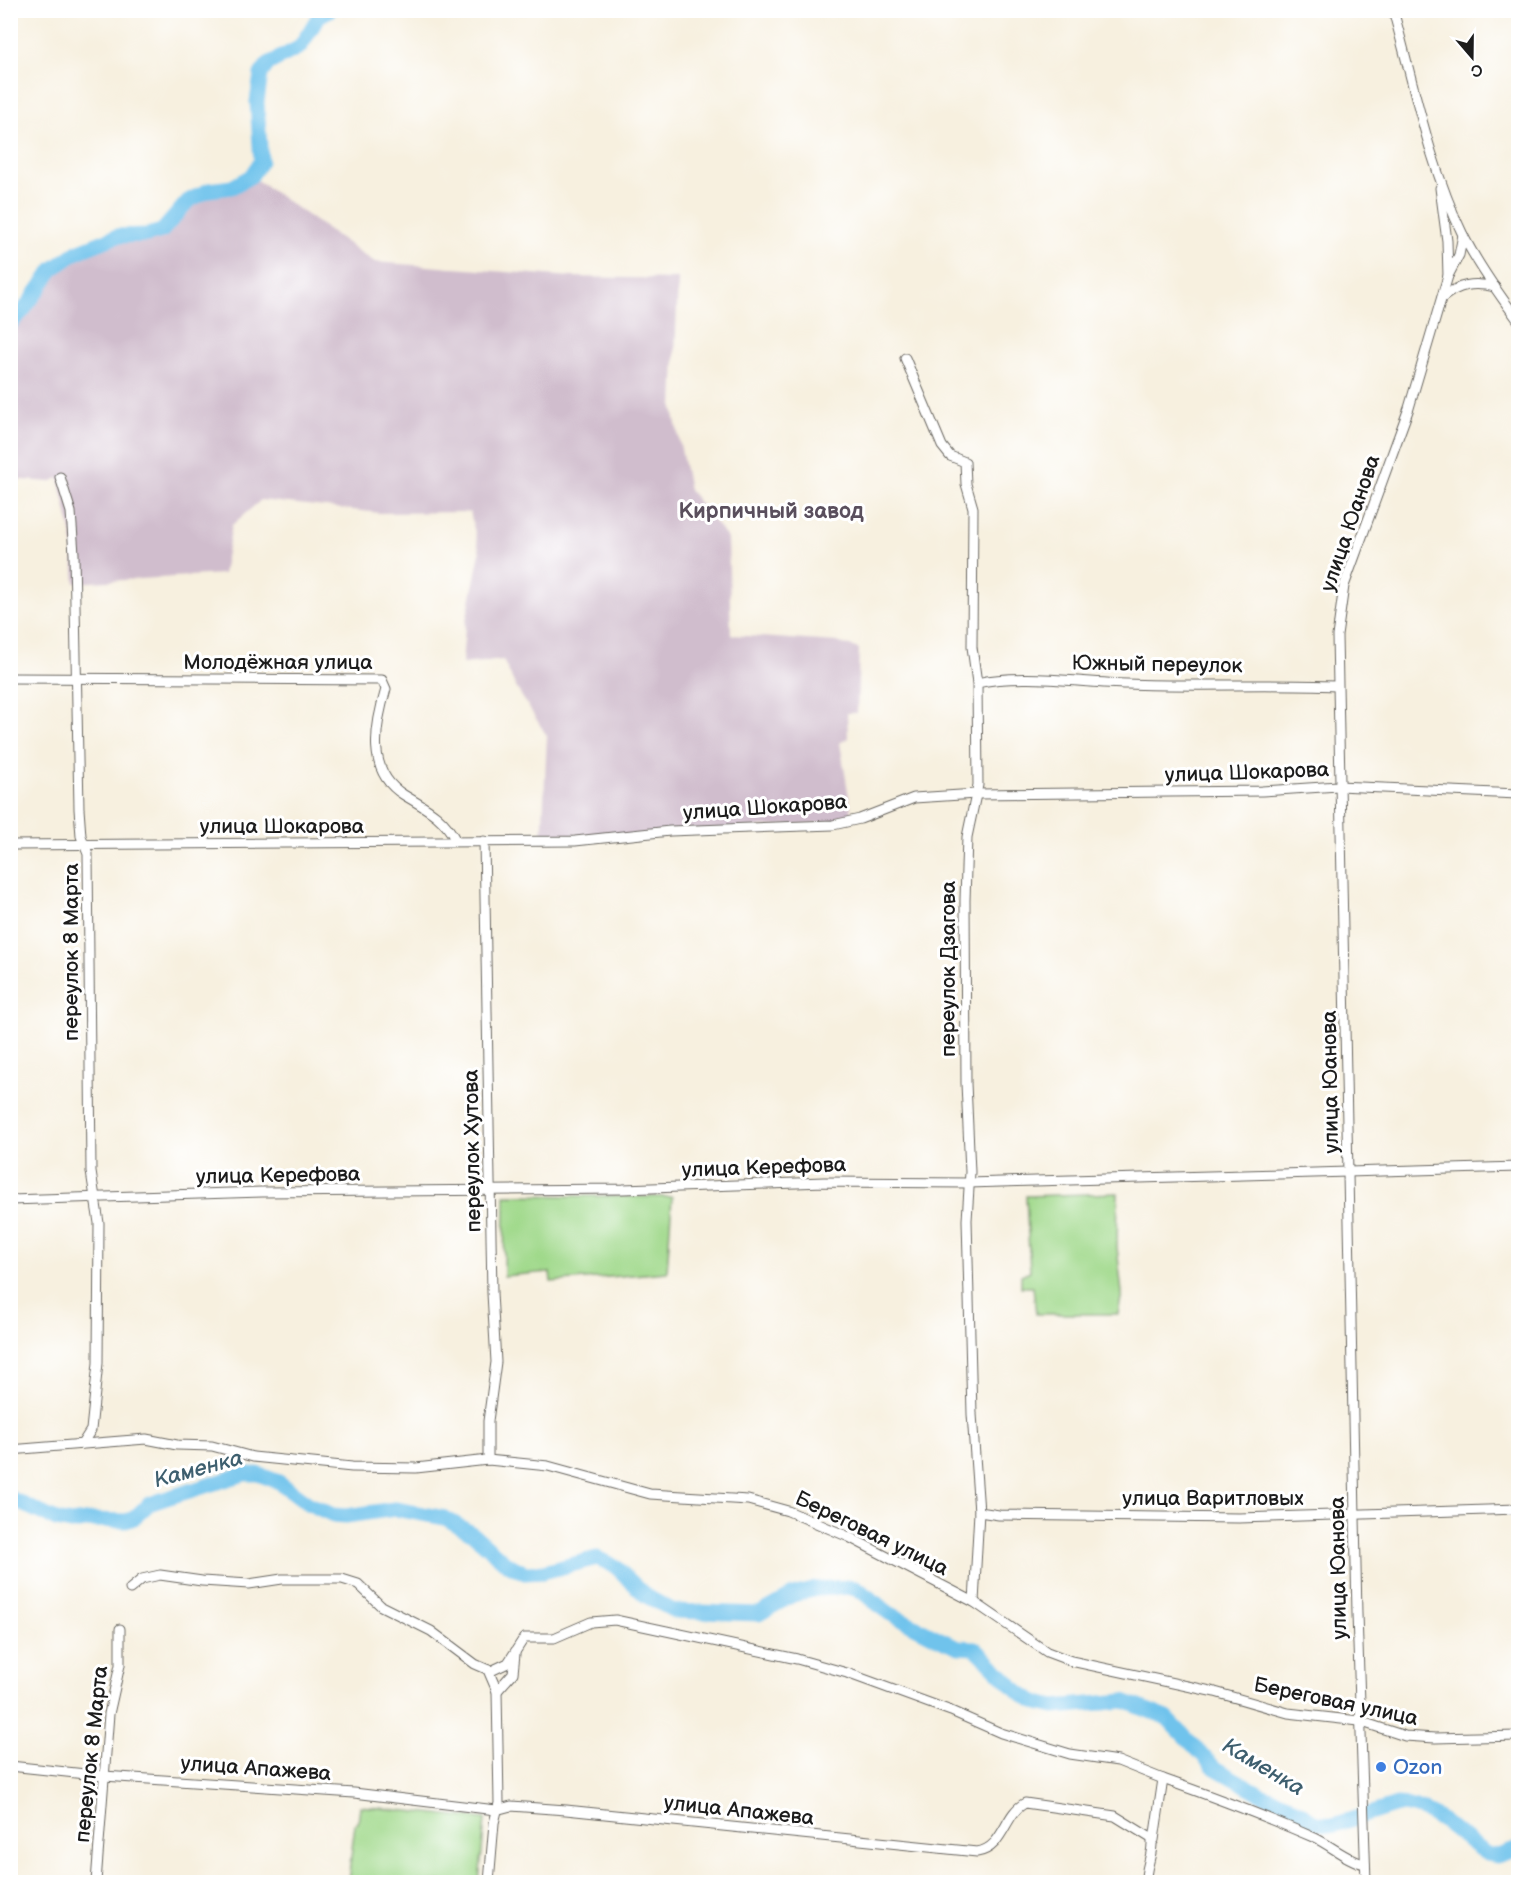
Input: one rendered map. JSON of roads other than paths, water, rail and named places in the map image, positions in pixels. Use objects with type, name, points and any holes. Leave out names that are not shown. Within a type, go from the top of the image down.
[{"type":"street","points":[[1393,10],[1437,165],[1463,235],[1518,320]]},
{"type":"street","points":[[1437,165],[1447,241],[1448,276]]},
{"type":"street","points":[[1448,276],[1459,255],[1463,235]]},
{"type":"street","name":"улица Юанова","points":[[1366,1882],[1359,1721],[1350,1174],[1338,786],[1338,627],[1344,586],[1409,408],[1448,276]]},
{"type":"street","points":[[1442,298],[1451,291],[1467,285],[1495,287]]},
{"type":"street","name":"переулок Дзагова","points":[[905,358],[942,446],[950,456],[965,462],[966,484],[973,508],[972,647],[977,683],[976,794],[968,829],[966,888],[969,1332],[979,1512],[974,1602]]},
{"type":"street","name":"переулок 8 Марта","points":[[60,477],[71,519],[79,679],[77,759],[80,828],[88,854],[91,1172],[99,1223],[99,1342],[91,1430]]},
{"type":"street","name":"Молодёжная улица","points":[[10,678],[382,680],[386,689],[379,709],[377,734],[382,774],[394,788],[443,819],[456,841]]},
{"type":"street","name":"Южный переулок","points":[[977,683],[1011,680],[1129,684],[1277,683],[1337,686]]},
{"type":"street","name":"улица Шокарова","points":[[10,845],[574,841],[670,831],[833,825],[860,819],[914,798],[976,794],[1250,792],[1338,786],[1518,794]]},
{"type":"street","name":"переулок Хутова","points":[[484,842],[496,1362],[489,1421],[488,1460]]},
{"type":"street","name":"улица Керефова","points":[[10,1200],[633,1189],[824,1182],[969,1183],[1233,1174],[1350,1174],[1518,1167]]},
{"type":"street","points":[[82,1444],[91,1430],[106,1444]]},
{"type":"street","name":"Береговая улица","points":[[10,1450],[146,1439],[177,1445],[212,1446],[253,1457],[362,1468],[416,1468],[488,1460],[548,1466],[650,1494],[671,1497],[728,1497],[772,1505],[848,1537],[974,1602],[1047,1652],[1071,1661],[1215,1692],[1288,1713],[1359,1721],[1398,1735],[1424,1738],[1518,1736]]},
{"type":"street","name":"улица Варитловых","points":[[979,1512],[999,1515],[1179,1518],[1518,1509]]},
{"type":"street","points":[[130,1589],[142,1579],[160,1575],[249,1584],[282,1579],[342,1579],[358,1584],[381,1606],[431,1631],[488,1670],[497,1691],[499,1803],[496,1810],[489,1882]]},
{"type":"street","points":[[497,1691],[513,1673],[518,1643],[524,1638],[554,1638],[591,1622],[615,1620],[796,1659],[847,1673],[951,1711],[1001,1733],[1070,1754],[1118,1761],[1256,1813],[1336,1848],[1358,1863],[1365,1864]]},
{"type":"street","name":"переулок 8 Марта","points":[[96,1882],[110,1714],[120,1665],[120,1629]]},
{"type":"street","points":[[488,1670],[503,1667],[515,1653]]},
{"type":"street","name":"улица Апажева","points":[[10,1766],[104,1776],[354,1793],[496,1810],[511,1806],[544,1808],[977,1852],[993,1845],[1025,1803],[1115,1816],[1141,1830],[1152,1840]]},
{"type":"street","points":[[1146,1882],[1145,1869],[1151,1854],[1163,1779]]},
{"type":"waterway","points":[[10,324],[23,311],[53,269],[77,252],[117,236],[147,235],[162,231],[188,201],[209,190],[232,187],[251,176],[261,161],[257,102],[261,74],[268,64],[300,47],[319,16],[330,10]]},
{"type":"waterway","name":"Каменка","points":[[10,1498],[56,1520],[71,1523],[92,1520],[126,1521],[134,1518],[149,1504],[244,1474],[258,1474],[279,1482],[309,1504],[333,1515],[346,1516],[395,1509],[445,1518],[473,1534],[506,1563],[525,1573],[543,1572],[597,1558],[616,1567],[646,1596],[674,1611],[759,1614],[793,1595],[816,1589],[857,1588],[889,1613],[944,1641],[959,1647],[975,1648],[1020,1693],[1038,1703],[1054,1707],[1124,1701],[1167,1718],[1215,1768],[1261,1794],[1285,1803],[1317,1823],[1334,1825],[1397,1805],[1410,1806],[1434,1816],[1487,1854],[1497,1856],[1518,1849]]},
{"type":"place","name":"Ozon","points":[[1381,1767]]},
{"type":"district","name":"Кирпичный завод","points":[[771,510]]}]
